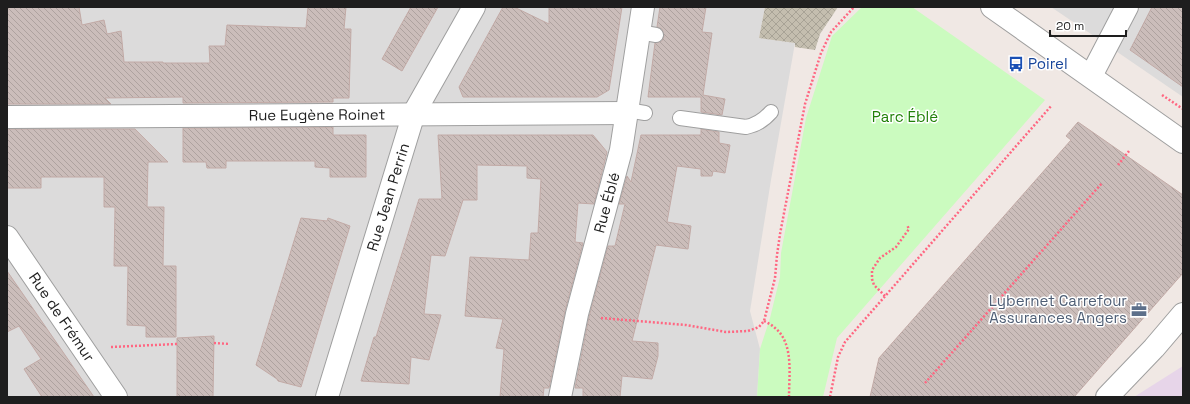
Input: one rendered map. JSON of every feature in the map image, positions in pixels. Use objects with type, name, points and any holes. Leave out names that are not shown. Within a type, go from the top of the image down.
[{"type":"street","name":"Rue Jean Perrin","points":[[327,397],[414,113],[474,7]]},
{"type":"street","name":"Rue Éblé","points":[[560,397],[577,314],[621,150],[633,112],[648,34],[643,7]]},
{"type":"street","points":[[992,7],[1183,142]]},
{"type":"street","points":[[1091,76],[1127,7]]},
{"type":"street","name":"Rue Eugène Roinet","points":[[7,117],[633,112]]},
{"type":"street","name":"Rue de Frémur","points":[[7,237],[116,397]]},
{"type":"street","points":[[1108,397],[1154,348],[1183,314]]},
{"type":"lane","points":[[680,118],[746,127],[755,125],[762,121],[771,112]]},
{"type":"path","points":[[599,318],[686,325],[726,332],[748,331],[759,327],[764,321],[775,278],[780,234],[805,104],[821,54],[831,32],[854,7]]},
{"type":"path","points":[[830,397],[838,357],[845,342],[1052,105]]},
{"type":"path","points":[[1118,165],[1129,151]]},
{"type":"path","points":[[925,383],[1102,183]]},
{"type":"path","points":[[885,296],[874,285],[872,270],[880,258],[896,247],[904,238],[909,229],[907,225]]},
{"type":"path","points":[[764,321],[776,328],[786,343],[788,355],[789,397]]},
{"type":"path","points":[[214,343],[230,344]]},
{"type":"path","points":[[106,347],[177,344]]},
{"type":"shaded area","points":[[7,7],[765,7],[759,38],[795,43],[750,311],[760,349],[757,397],[7,397]]},
{"type":"shaded area","points":[[765,7],[838,7],[820,34],[815,50],[795,47],[795,43],[759,38]]},
{"type":"shaded area","points":[[1051,7],[1183,7],[1183,97],[1091,34]]},
{"type":"shaded area","points":[[1183,366],[1183,397],[1134,397]]},
{"type":"green space","name":"Parc Éblé","points":[[862,7],[912,7],[1045,100],[837,338],[823,397],[757,397],[760,349],[770,318],[780,277],[781,253],[806,118],[832,36]]},
{"type":"building","points":[[7,7],[79,7],[82,25],[104,20],[107,34],[121,31],[124,62],[210,63],[209,46],[225,46],[227,25],[306,28],[308,7],[346,7],[344,29],[351,29],[349,98],[333,98],[333,102],[183,103],[183,97],[105,98],[111,104],[7,104]]},
{"type":"building","points":[[411,7],[438,7],[402,71],[382,59]]},
{"type":"building","points":[[503,7],[514,7],[549,24],[549,7],[622,7],[609,90],[597,97],[463,97],[459,87]]},
{"type":"building","points":[[660,7],[706,7],[702,32],[712,33],[703,95],[725,99],[722,115],[701,112],[701,97],[648,97],[655,43],[662,41],[664,36],[662,29],[657,27]]},
{"type":"building","points":[[1152,7],[1183,7],[1183,87],[1130,50]]},
{"type":"building","points":[[1078,122],[1183,195],[1183,273],[1074,397],[870,397],[879,358],[1071,140],[1066,136]]},
{"type":"building","points":[[333,127],[333,135],[366,135],[366,177],[330,177],[330,168],[315,167],[315,161],[226,161],[226,168],[207,168],[206,162],[183,162],[183,128]]},
{"type":"building","points":[[7,129],[135,129],[168,162],[148,162],[147,207],[164,207],[163,266],[176,266],[176,337],[146,337],[146,326],[127,325],[128,266],[114,266],[115,207],[104,207],[104,177],[41,177],[41,188],[7,188]]},
{"type":"building","points":[[701,129],[719,132],[719,143],[730,145],[725,173],[713,171],[712,176],[701,176],[701,169],[677,166],[667,222],[691,226],[688,249],[656,245],[632,341],[658,343],[658,356],[652,379],[622,376],[620,397],[583,397],[583,388],[575,388],[589,317],[608,246],[615,246],[625,204],[619,204],[627,176],[631,182],[641,135],[701,135]]},
{"type":"building","points":[[438,135],[593,135],[607,152],[594,204],[578,203],[575,242],[583,243],[565,311],[549,388],[544,388],[543,397],[500,397],[504,349],[496,348],[503,319],[465,316],[470,257],[529,260],[531,233],[538,233],[541,179],[527,178],[527,166],[477,165],[477,200],[463,200],[445,256],[431,255],[424,314],[441,315],[429,360],[411,357],[409,384],[361,381],[419,199],[442,199]]},
{"type":"building","points":[[301,218],[327,221],[328,218],[350,226],[301,387],[278,381],[256,365]]},
{"type":"building","points":[[7,271],[94,397],[42,397],[24,369],[41,359],[19,326],[7,332]]},
{"type":"building","points":[[214,336],[213,397],[177,397],[177,338]]},
{"type":"place","name":"Poirel","points":[[1016,64]]},
{"type":"place","name":"Lybernet Carrefour Assurances Angers","points":[[1139,310]]}]
